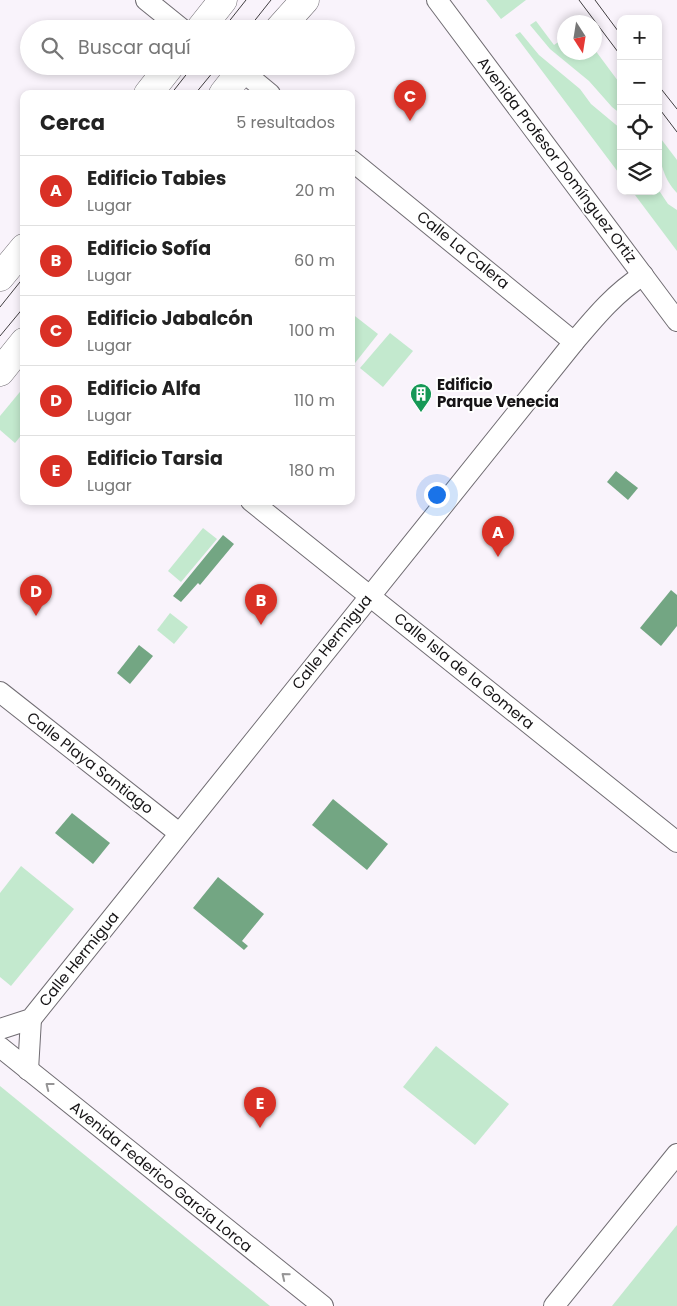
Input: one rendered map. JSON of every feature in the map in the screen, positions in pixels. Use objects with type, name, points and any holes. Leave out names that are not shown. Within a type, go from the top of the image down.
[{"type":"main road","points":[[207,20],[223,0]]},
{"type":"main road","points":[[287,20],[305,0]]},
{"type":"main road","points":[[151,90],[163,75]]},
{"type":"main road","points":[[226,90],[238,75]]},
{"type":"main road","points":[[0,277],[20,253]]},
{"type":"main road","points":[[0,372],[20,347]]},
{"type":"street","points":[[146,0],[171,20]]},
{"type":"street","name":"Avenida Profesor Domínguez Ortiz","points":[[437,0],[677,321]]},
{"type":"street","points":[[250,75],[266,90]]},
{"type":"street","name":"Calle La Calera","points":[[355,163],[574,342]]},
{"type":"street","name":"Calle Hermigua","points":[[28,1070],[31,1019],[574,342],[605,305],[624,288],[643,275]]},
{"type":"street","name":"Calle Isla de la Gomera","points":[[256,505],[677,842]]},
{"type":"street","name":"Calle Playa Santiago","points":[[0,692],[179,833]]},
{"type":"street","name":"Calle Hermigua","points":[[0,1028],[31,1019]]},
{"type":"street","name":"Avenida Federico García Lorca","points":[[0,1047],[323,1306]]},
{"type":"street","points":[[554,1306],[677,1154]]},
{"type":"shaded area","points":[[486,0],[526,0],[501,19]]},
{"type":"shaded area","points":[[536,21],[554,45],[557,43],[557,55],[550,49],[530,25]]},
{"type":"shaded area","points":[[520,32],[539,55],[580,89],[591,104],[617,126],[617,171],[515,35]]},
{"type":"shaded area","points":[[602,59],[617,80],[617,111],[612,107],[589,81],[563,60]]},
{"type":"shaded area","points":[[662,140],[677,160],[677,193],[664,173],[662,166]]},
{"type":"shaded area","points":[[635,195],[662,195],[668,204],[677,210],[677,251]]},
{"type":"shaded area","points":[[355,316],[378,334],[355,363]]},
{"type":"shaded area","points":[[390,333],[413,351],[383,387],[360,368]]},
{"type":"shaded area","points":[[20,392],[20,437],[15,443],[0,430],[0,416]]},
{"type":"shaded area","points":[[616,471],[638,488],[628,500],[607,482]]},
{"type":"shaded area","points":[[203,528],[217,539],[181,582],[168,571]]},
{"type":"shaded area","points":[[223,535],[234,544],[200,585],[198,583],[181,602],[173,596]]},
{"type":"shaded area","points":[[671,590],[677,595],[677,626],[661,646],[640,628]]},
{"type":"shaded area","points":[[170,613],[188,627],[174,644],[157,630]]},
{"type":"shaded area","points":[[139,645],[153,656],[130,684],[117,673]]},
{"type":"shaded area","points":[[333,799],[388,844],[367,870],[312,825]]},
{"type":"shaded area","points":[[72,813],[110,843],[93,864],[55,833]]},
{"type":"shaded area","points":[[21,866],[74,909],[11,986],[0,977],[0,893]]},
{"type":"shaded area","points":[[218,877],[264,914],[242,941],[248,946],[244,950],[193,908]]},
{"type":"shaded area","points":[[436,1046],[509,1104],[475,1145],[403,1087]]},
{"type":"shaded area","points":[[0,1086],[270,1306],[0,1306]]},
{"type":"shaded area","points":[[677,1225],[677,1306],[612,1306]]},
{"type":"tram line","points":[[230,20],[246,0]]},
{"type":"tram line","points":[[255,20],[271,0]]},
{"type":"tram line","points":[[579,0],[617,51]]},
{"type":"tram line","points":[[595,0],[617,30]]},
{"type":"tram line","points":[[174,90],[186,75]]},
{"type":"tram line","points":[[198,90],[211,75]]},
{"type":"tram line","points":[[662,90],[677,109]]},
{"type":"tram line","points":[[662,112],[677,132]]},
{"type":"tram line","points":[[0,307],[20,282]]},
{"type":"tram line","points":[[0,336],[20,312]]},
{"type":"place","name":"Edificio Jabalcón","points":[[410,121]]},
{"type":"place","name":"Edificio Parque Venecia","points":[[421,413]]},
{"type":"place","name":"Edificio Tabies","points":[[498,557]]},
{"type":"place","name":"Edificio Alfa","points":[[36,616]]},
{"type":"place","name":"Edificio Sofía","points":[[261,625]]},
{"type":"place","name":"Edificio Tarsia","points":[[260,1128]]}]
